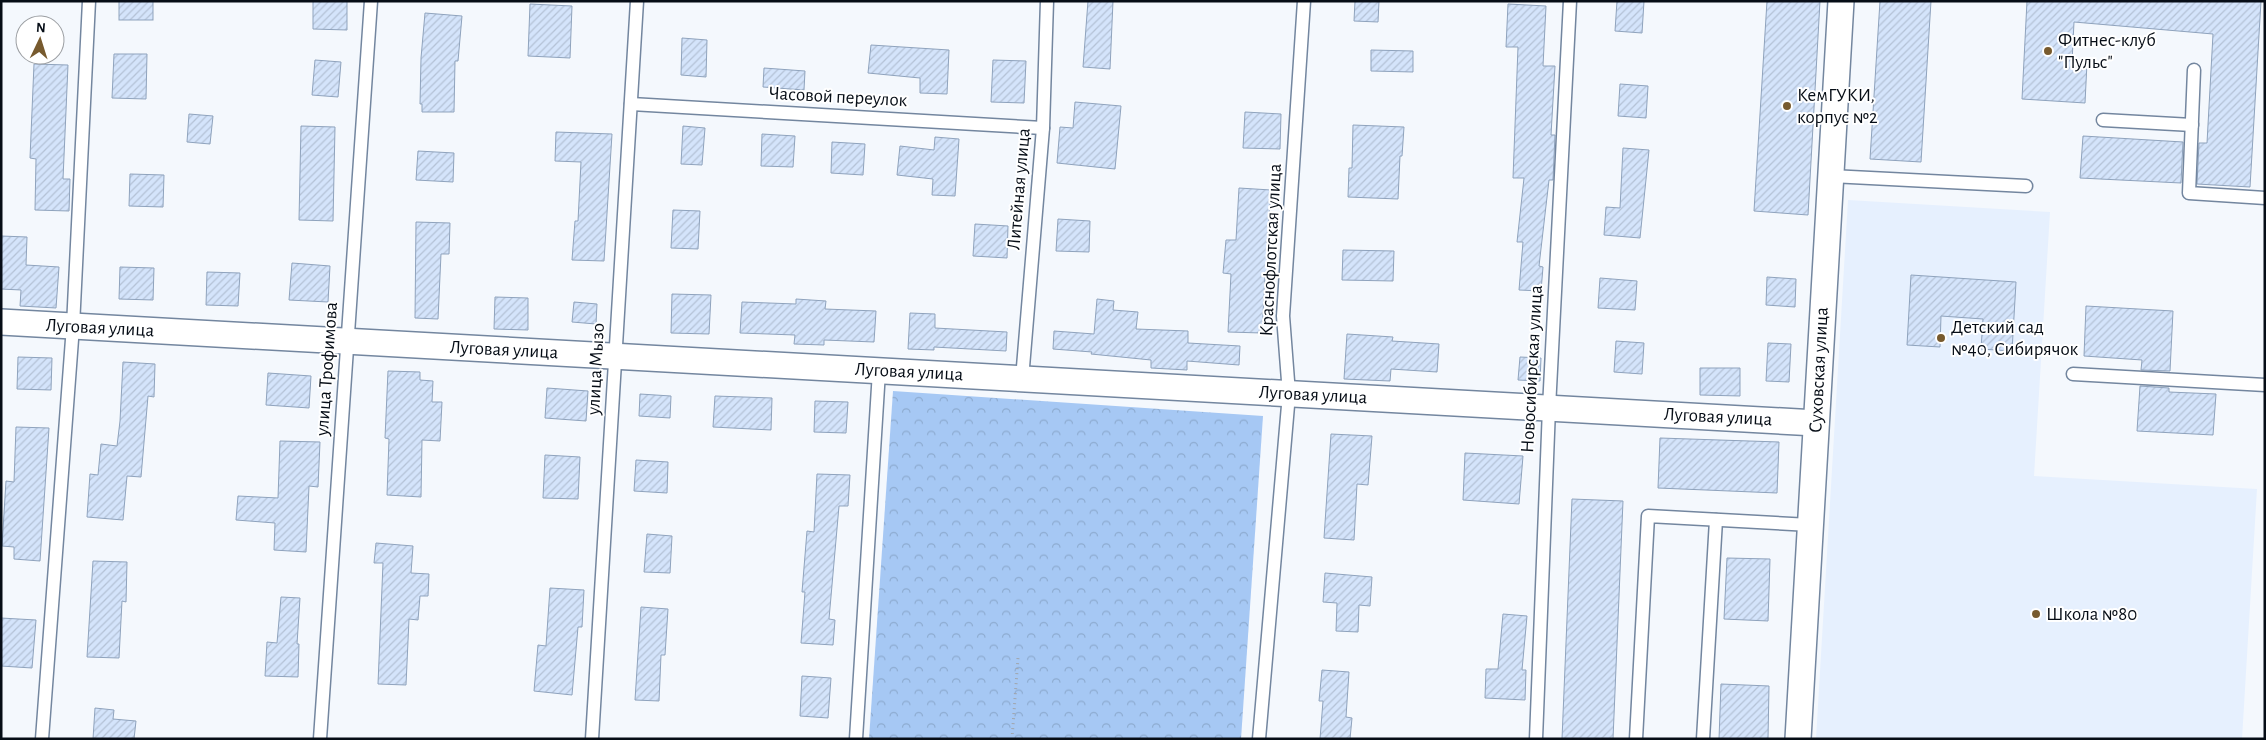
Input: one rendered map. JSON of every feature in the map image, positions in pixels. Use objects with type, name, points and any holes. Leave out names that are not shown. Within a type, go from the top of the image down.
[{"type":"street","name":"Суховская улица","points":[[1798,739],[1840,1]]},
{"type":"street","name":"Луговая улица","points":[[1,322],[1816,423]]},
{"type":"lane","points":[[42,739],[73,326],[89,1]]},
{"type":"lane","name":"улица Трофимова","points":[[320,739],[371,1]]},
{"type":"lane","name":"улица Мызо","points":[[592,739],[637,1]]},
{"type":"lane","name":"Литейная улица","points":[[1022,378],[1043,128],[1048,1]]},
{"type":"lane","name":"Краснофлотская улица","points":[[1259,739],[1288,394],[1283,316],[1304,1]]},
{"type":"lane","name":"Новосибирская улица","points":[[1536,739],[1549,408],[1570,1]]},
{"type":"lane","points":[[2194,70],[2189,193],[2265,198]]},
{"type":"lane","name":"Часовой переулок","points":[[631,104],[1043,128]]},
{"type":"lane","points":[[2103,120],[2192,125]]},
{"type":"lane","points":[[1830,176],[2026,186]]},
{"type":"lane","points":[[856,739],[879,371]]},
{"type":"lane","points":[[2073,374],[2265,385]]},
{"type":"lane","points":[[1636,739],[1648,516],[1810,525]]},
{"type":"lane","points":[[1703,739],[1716,520]]},
{"type":"path","points":[[1012,739],[1018,658]]},
{"type":"shaded area","name":"Школа №80","points":[[1848,200],[2050,212],[2034,476],[2257,489],[2242,739],[1816,739]]},
{"type":"green space","points":[[893,391],[1263,416],[1241,739],[869,739]]},
{"type":"building","points":[[119,1],[153,1],[153,20],[119,20]]},
{"type":"building","points":[[313,1],[347,1],[347,30],[313,29]]},
{"type":"building","points":[[1088,1],[1113,1],[1110,69],[1083,67]]},
{"type":"building","points":[[1355,1],[1379,1],[1378,22],[1354,21]]},
{"type":"building","points":[[1617,1],[1644,1],[1642,33],[1615,31]]},
{"type":"building","name":"КемГУКИ, корпус №2","points":[[1767,1],[1820,1],[1808,215],[1754,211]]},
{"type":"building","points":[[1880,1],[1931,1],[1921,162],[1870,159]]},
{"type":"building","points":[[2027,1],[2261,1],[2250,187],[2197,184],[2199,143],[2207,143],[2213,34],[2074,22],[2072,62],[2087,63],[2085,103],[2022,99]]},
{"type":"building","points":[[530,4],[572,6],[570,58],[528,56]]},
{"type":"building","points":[[1508,4],[1546,6],[1543,66],[1555,66],[1551,135],[1555,135],[1553,180],[1549,180],[1539,266],[1543,267],[1541,291],[1519,290],[1523,242],[1517,242],[1524,178],[1513,178],[1518,47],[1506,47]]},
{"type":"building","points":[[425,13],[462,16],[458,61],[455,61],[454,112],[422,112],[422,104],[420,104],[421,58]]},
{"type":"building","points":[[682,38],[707,40],[706,77],[681,75]]},
{"type":"building","points":[[871,45],[949,50],[947,94],[920,93],[920,78],[868,73]]},
{"type":"building","points":[[1371,50],[1413,51],[1413,72],[1371,71]]},
{"type":"building","points":[[114,54],[147,54],[146,99],[112,98]]},
{"type":"building","points":[[315,60],[341,62],[338,97],[312,95]]},
{"type":"building","points":[[993,60],[1026,61],[1024,103],[991,102]]},
{"type":"building","points":[[34,65],[68,65],[63,179],[70,179],[69,211],[35,210],[36,159],[30,158]]},
{"type":"building","points":[[764,68],[805,71],[804,90],[763,87]]},
{"type":"building","points":[[1620,84],[1648,86],[1646,118],[1618,116]]},
{"type":"building","points":[[1075,102],[1121,106],[1115,169],[1057,163],[1060,127],[1073,128]]},
{"type":"building","points":[[1245,112],[1281,114],[1280,149],[1243,148]]},
{"type":"building","points":[[189,114],[213,116],[210,144],[187,142]]},
{"type":"building","points":[[1353,125],[1404,127],[1402,156],[1400,156],[1398,199],[1348,197],[1349,168],[1352,168]]},
{"type":"building","points":[[301,126],[335,127],[333,221],[299,220]]},
{"type":"building","points":[[683,126],[705,128],[702,165],[681,164]]},
{"type":"building","points":[[556,132],[612,134],[604,261],[572,260],[575,221],[578,221],[581,162],[555,161]]},
{"type":"building","points":[[762,134],[795,136],[793,167],[761,166]]},
{"type":"building","points":[[2083,136],[2183,142],[2181,183],[2080,178]]},
{"type":"building","points":[[935,137],[959,139],[955,196],[932,195],[933,179],[897,175],[900,146],[934,150]]},
{"type":"building","points":[[832,142],[865,144],[863,175],[831,173]]},
{"type":"building","points":[[1623,148],[1649,150],[1640,238],[1604,235],[1606,207],[1620,208]]},
{"type":"building","points":[[418,151],[454,153],[453,182],[416,180]]},
{"type":"building","points":[[130,174],[164,175],[163,207],[129,206]]},
{"type":"building","points":[[1239,188],[1271,190],[1267,243],[1271,243],[1268,277],[1265,276],[1262,333],[1228,332],[1231,274],[1223,273],[1226,240],[1236,240]]},
{"type":"building","points":[[673,210],[700,211],[698,249],[671,248]]},
{"type":"building","points":[[1058,219],[1090,221],[1089,252],[1056,251]]},
{"type":"building","points":[[416,222],[450,223],[449,254],[441,254],[438,319],[415,318]]},
{"type":"building","points":[[975,224],[1008,226],[1007,258],[973,256]]},
{"type":"building","points":[[1,236],[27,237],[26,265],[59,267],[56,308],[20,306],[21,290],[1,289]]},
{"type":"building","points":[[1343,250],[1394,251],[1393,281],[1342,280]]},
{"type":"building","points":[[292,263],[330,266],[328,302],[289,300]]},
{"type":"building","points":[[120,267],[154,268],[153,300],[119,299]]},
{"type":"building","points":[[207,272],[240,273],[238,306],[206,305]]},
{"type":"building","points":[[1911,275],[2016,282],[2012,351],[1981,349],[1983,319],[1941,316],[1940,347],[1907,345]]},
{"type":"building","points":[[1767,277],[1796,279],[1795,307],[1766,305]]},
{"type":"building","points":[[1600,278],[1637,281],[1635,310],[1598,308]]},
{"type":"building","points":[[672,294],[711,295],[709,334],[671,333]]},
{"type":"building","points":[[495,297],[528,298],[528,330],[494,329]]},
{"type":"building","points":[[796,299],[826,301],[825,309],[876,311],[874,342],[824,340],[824,345],[794,344],[795,335],[740,333],[742,302],[796,304]]},
{"type":"building","points":[[1097,299],[1114,301],[1113,310],[1138,312],[1136,329],[1188,331],[1188,343],[1240,346],[1239,365],[1187,361],[1187,370],[1151,368],[1151,360],[1053,349],[1054,331],[1094,334]]},
{"type":"building","points":[[574,302],[597,304],[596,324],[572,322]]},
{"type":"building","points":[[2086,306],[2173,311],[2170,371],[2141,370],[2142,360],[2084,356]]},
{"type":"building","points":[[910,313],[935,314],[935,328],[1007,332],[1006,351],[934,347],[934,350],[908,349]]},
{"type":"building","points":[[1347,334],[1393,337],[1392,341],[1439,344],[1437,372],[1391,369],[1390,381],[1344,379]]},
{"type":"building","points":[[1616,341],[1644,343],[1642,374],[1614,372]]},
{"type":"building","points":[[1768,343],[1791,344],[1789,382],[1766,381]]},
{"type":"building","points":[[18,357],[52,358],[51,390],[17,389]]},
{"type":"building","points":[[1520,357],[1541,358],[1540,381],[1518,380]]},
{"type":"building","points":[[123,362],[155,364],[154,397],[148,396],[141,477],[127,476],[123,520],[87,517],[90,474],[98,475],[101,444],[117,446]]},
{"type":"building","points":[[1700,368],[1740,368],[1740,396],[1700,395]]},
{"type":"building","points":[[388,371],[420,372],[420,380],[433,381],[432,402],[442,402],[440,441],[422,440],[421,497],[387,495],[389,439],[385,438]]},
{"type":"building","points":[[268,373],[311,376],[309,408],[266,405]]},
{"type":"building","points":[[2140,386],[2169,388],[2169,392],[2216,394],[2213,435],[2137,431]]},
{"type":"building","points":[[547,388],[588,391],[586,421],[545,418]]},
{"type":"building","points":[[640,394],[671,396],[670,418],[639,416]]},
{"type":"building","points":[[715,396],[772,398],[771,430],[713,427]]},
{"type":"building","points":[[815,401],[848,402],[846,433],[814,432]]},
{"type":"building","points":[[16,427],[49,428],[40,561],[14,559],[14,547],[2,546],[6,481],[14,482]]},
{"type":"building","points":[[1331,434],[1372,436],[1368,485],[1357,484],[1354,540],[1324,538]]},
{"type":"building","points":[[1660,438],[1779,442],[1777,493],[1658,488]]},
{"type":"building","points":[[280,441],[320,442],[318,487],[309,486],[306,552],[274,550],[275,523],[236,520],[238,496],[278,498]]},
{"type":"building","points":[[1465,453],[1523,456],[1519,504],[1463,500]]},
{"type":"building","points":[[545,455],[580,457],[578,499],[543,498]]},
{"type":"building","points":[[636,460],[668,462],[667,493],[634,491]]},
{"type":"building","points":[[817,474],[850,475],[848,506],[839,506],[829,619],[835,620],[833,645],[801,643],[805,592],[802,592],[807,531],[814,532]]},
{"type":"building","points":[[1572,499],[1623,501],[1613,739],[1562,739]]},
{"type":"building","points":[[647,534],[672,536],[670,573],[644,572]]},
{"type":"building","points":[[376,543],[413,546],[411,573],[429,574],[428,596],[420,596],[418,620],[409,619],[406,685],[378,684],[383,563],[374,563]]},
{"type":"building","points":[[1727,558],[1770,559],[1768,621],[1724,619]]},
{"type":"building","points":[[93,561],[127,562],[126,602],[122,601],[119,658],[87,657]]},
{"type":"building","points":[[1325,573],[1372,577],[1370,606],[1359,605],[1358,632],[1336,631],[1337,603],[1323,602]]},
{"type":"building","points":[[550,588],[584,590],[582,627],[578,627],[572,695],[534,691],[538,645],[546,646]]},
{"type":"building","points":[[281,597],[300,598],[297,644],[299,644],[298,677],[265,676],[267,642],[277,643]]},
{"type":"building","points":[[641,607],[668,609],[665,655],[661,655],[659,701],[635,700]]},
{"type":"building","points":[[1503,614],[1527,616],[1522,670],[1526,670],[1525,700],[1485,698],[1486,669],[1498,669]]},
{"type":"building","points":[[1,618],[36,620],[32,668],[1,666]]},
{"type":"building","points":[[1322,670],[1349,672],[1346,717],[1352,718],[1350,739],[1320,739],[1323,701],[1319,701]]},
{"type":"building","points":[[802,676],[831,678],[828,718],[800,716]]},
{"type":"building","points":[[1721,684],[1769,686],[1768,739],[1719,739]]},
{"type":"building","points":[[95,708],[114,710],[113,719],[136,721],[134,739],[93,739]]},
{"type":"place","name":"Фитнес-клуб \"Пульс\"","points":[[2048,51]]},
{"type":"place","name":"КемГУКИ, корпус №2","points":[[1787,106]]},
{"type":"place","name":"Детский сад №40, Сибирячок","points":[[1941,338]]},
{"type":"place","name":"Школа №80","points":[[2036,614]]}]
